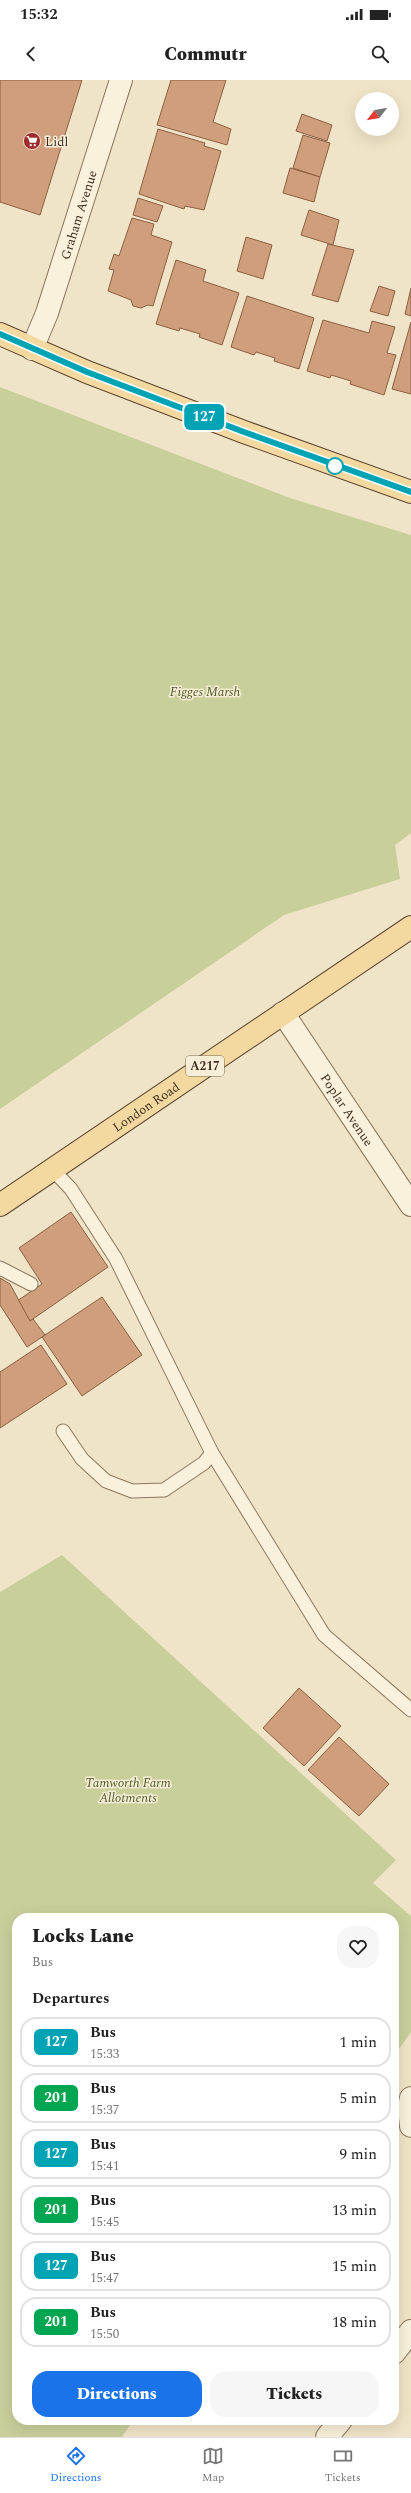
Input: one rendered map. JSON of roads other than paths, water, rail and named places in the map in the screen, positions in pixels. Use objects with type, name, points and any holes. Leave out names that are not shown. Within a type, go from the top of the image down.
[{"type":"main road","points":[[0,334],[32,349],[244,432],[411,492]]},
{"type":"main road","name":"London Road","points":[[0,1205],[411,927]]},
{"type":"street","name":"Graham Avenue","points":[[32,349],[47,313],[121,80]]},
{"type":"street","name":"Poplar Avenue","points":[[283,1013],[411,1205]]},
{"type":"street","points":[[411,2098],[409,2106],[411,2126]]},
{"type":"street","points":[[399,2346],[411,2331]]},
{"type":"street","points":[[327,2437],[337,2425]]},
{"type":"lane","points":[[52,1169],[71,1189],[116,1259],[212,1453],[324,1635],[411,1710]]},
{"type":"lane","points":[[0,1268],[31,1284]]},
{"type":"lane","points":[[63,1431],[82,1459],[106,1481],[132,1491],[164,1490],[204,1463],[212,1453]]},
{"type":"place","name":"Lidl","points":[[32,141]]},
{"type":"park label","name":"Figges Marsh","points":[[205,691]]},
{"type":"park label","name":"Tamworth Farm Allotments","points":[[128,1790]]}]
